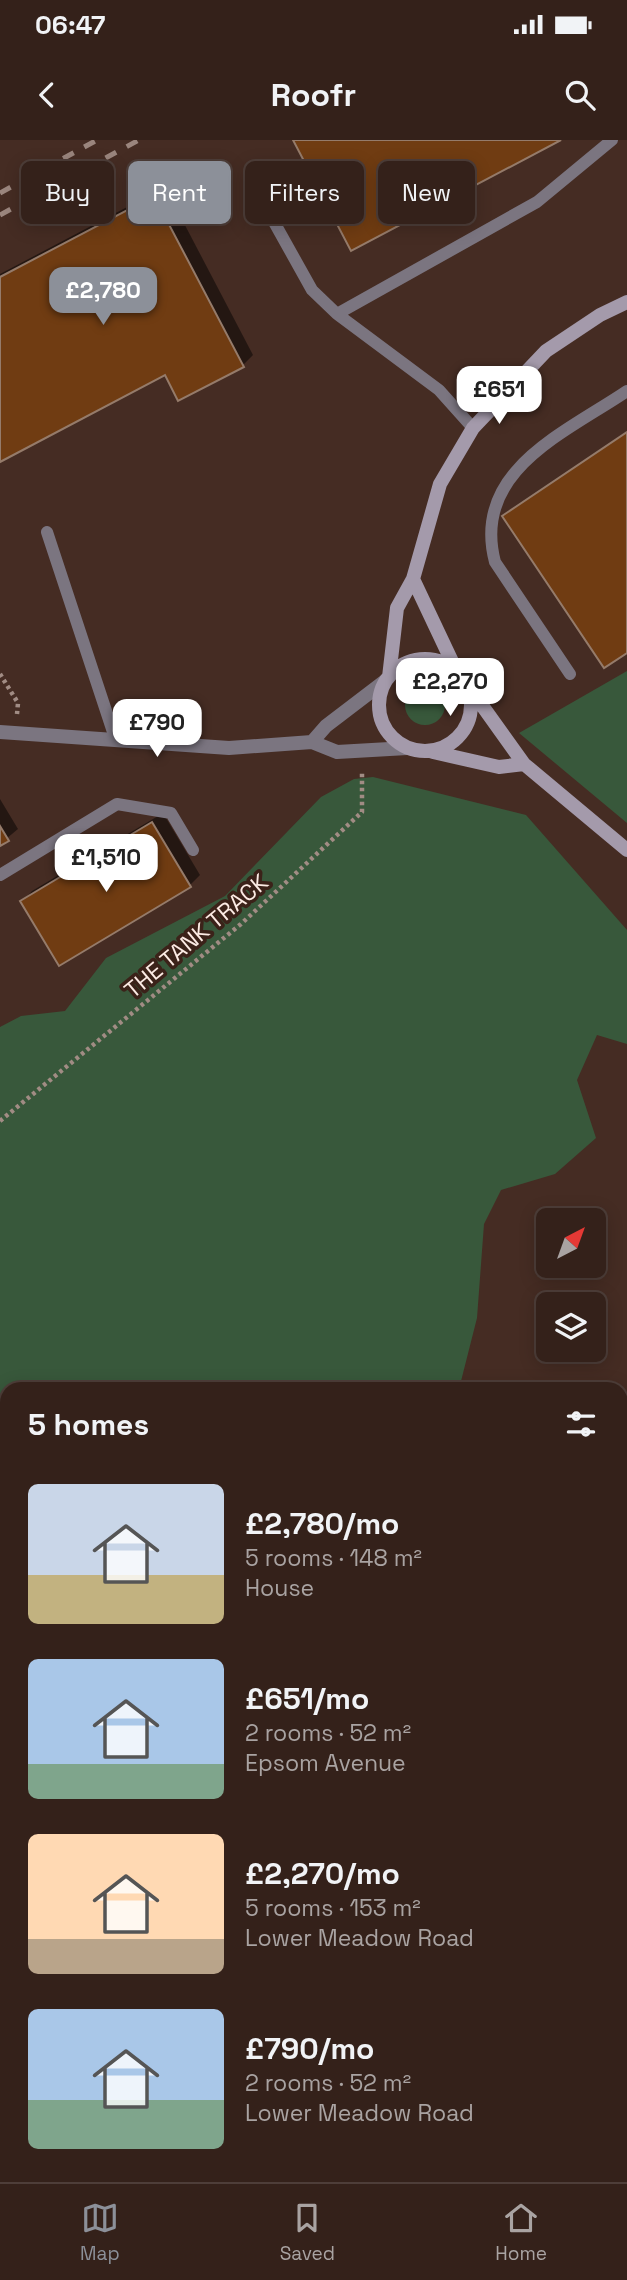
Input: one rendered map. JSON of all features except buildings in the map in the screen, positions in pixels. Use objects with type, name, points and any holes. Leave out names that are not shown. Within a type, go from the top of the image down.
[{"type":"street","points":[[407,748],[387,732],[379,707],[387,679],[397,608],[413,579],[440,484],[473,428],[546,351],[600,315],[627,302]]},
{"type":"street","points":[[413,579],[456,671],[524,764],[627,850]]},
{"type":"street","points":[[312,742],[326,726],[400,666],[414,660],[429,659],[456,671]]},
{"type":"street","points":[[429,751],[453,742],[469,721],[470,695],[465,683]]},
{"type":"street","points":[[0,732],[17,731],[229,748],[312,742],[337,752],[407,748],[499,767],[524,764]]},
{"type":"lane","points":[[337,314],[537,202],[612,140]]},
{"type":"lane","points":[[275,224],[312,290],[337,314],[439,390],[473,428]]},
{"type":"lane","points":[[570,674],[495,562],[490,544],[490,520],[496,500],[508,478],[525,459],[627,391]]},
{"type":"lane","points":[[47,532],[115,738]]},
{"type":"lane","points":[[0,875],[117,804],[171,813],[193,850]]},
{"type":"path","points":[[0,674],[18,703],[17,731]]},
{"type":"path","name":"THE TANK TRACK","points":[[0,1121],[241,924],[362,812],[362,751]]},
{"type":"green space","points":[[627,671],[627,823],[519,733]]},
{"type":"green space","points":[[425,685],[439,691],[445,705],[439,719],[425,725],[411,719],[405,705],[411,691]]},
{"type":"green space","points":[[373,777],[526,815],[627,930],[627,1044],[597,1035],[577,1080],[596,1138],[555,1174],[501,1190],[484,1224],[477,1318],[461,1382],[0,1382],[0,1027],[21,1016],[65,1011],[106,958],[225,896],[321,797],[354,779]]},
{"type":"railway","points":[[0,193],[97,140]]},
{"type":"railway","points":[[0,215],[139,140]]}]
